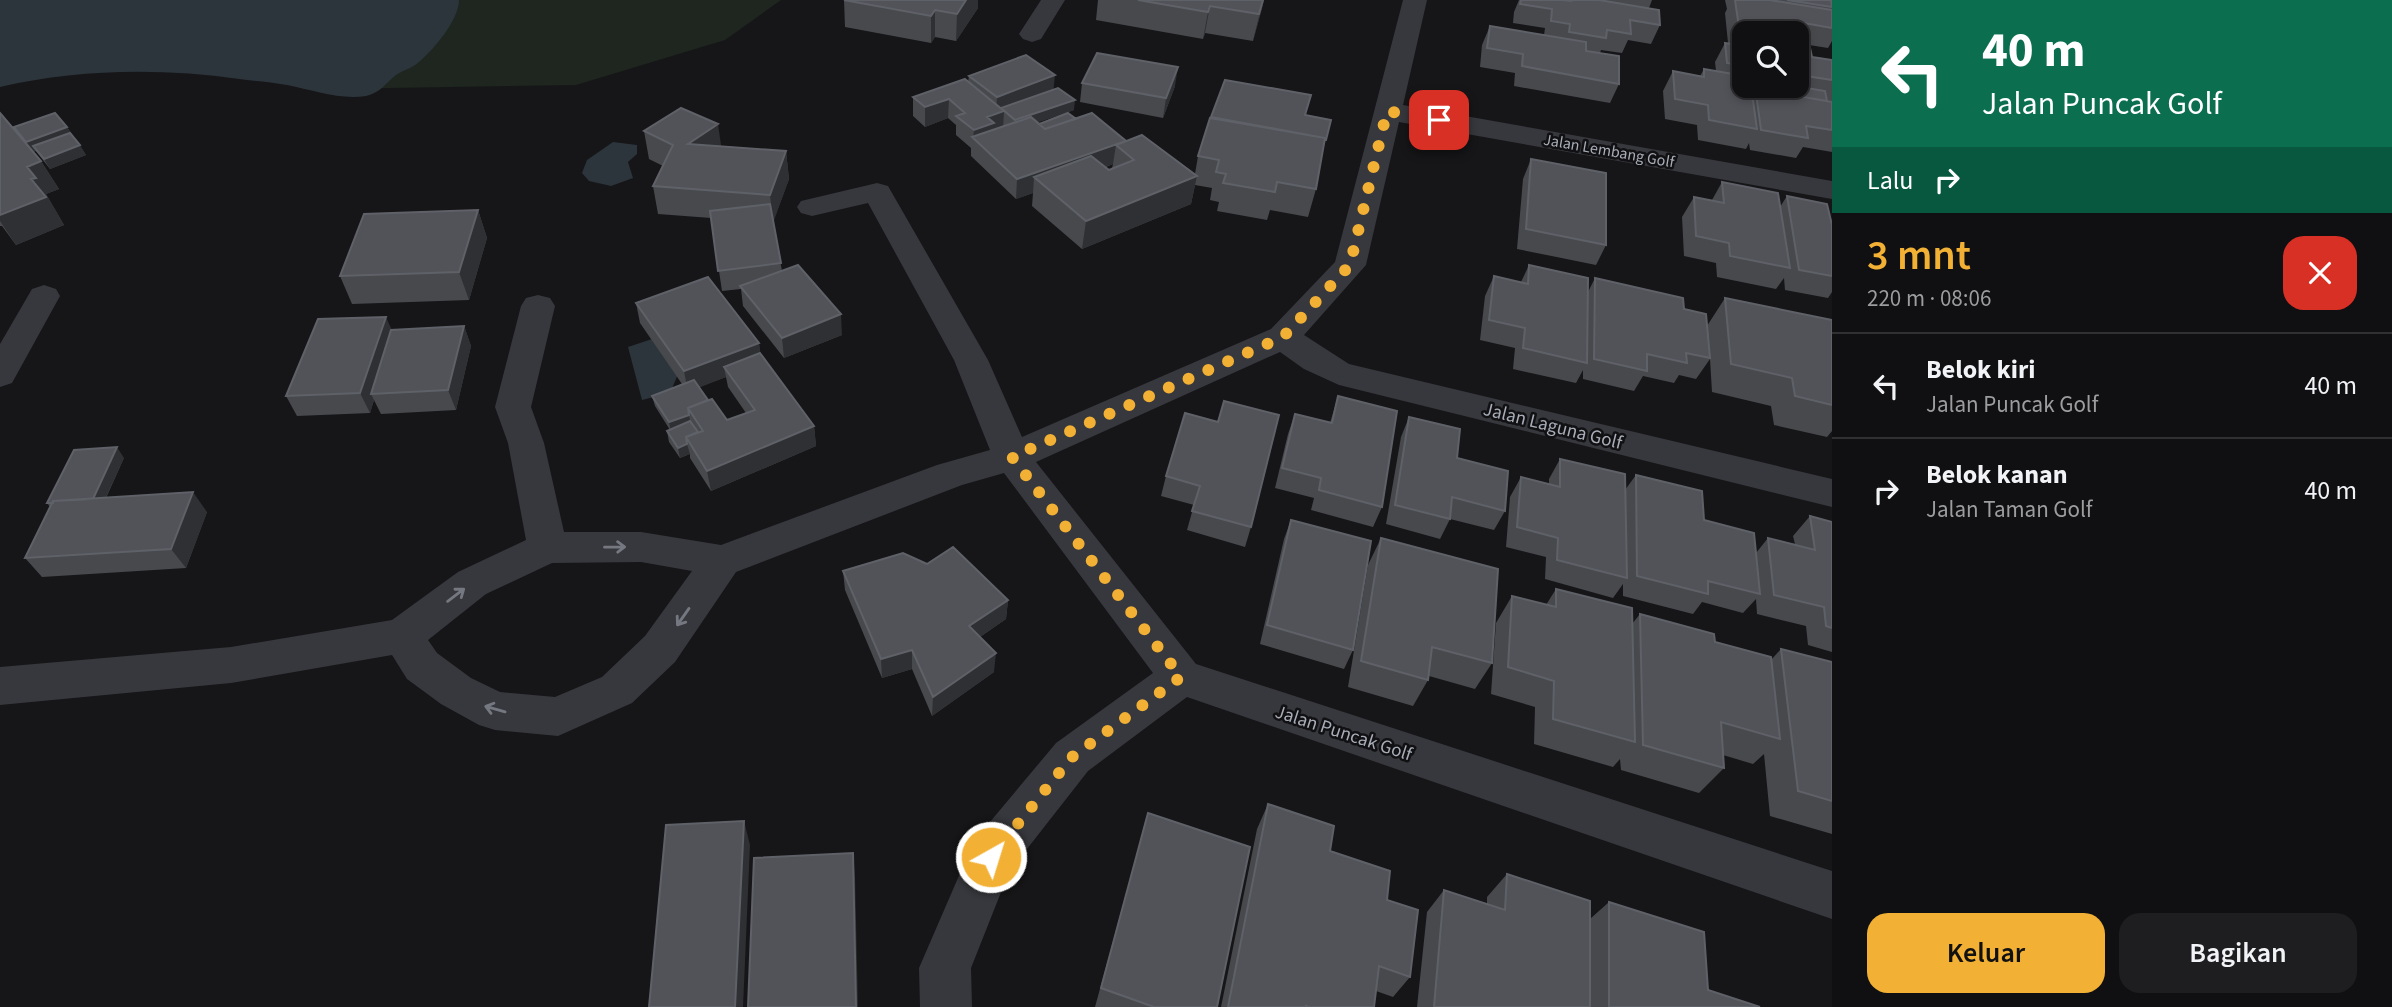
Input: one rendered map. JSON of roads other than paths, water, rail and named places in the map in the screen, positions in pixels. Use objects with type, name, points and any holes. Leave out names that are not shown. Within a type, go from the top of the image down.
[{"type":"street","points":[[1032,34],[1054,0]]},
{"type":"street","points":[[0,686],[231,666],[402,636],[472,583],[547,548],[641,547],[722,561],[950,475],[1012,457],[1283,337],[1350,265],[1415,0]]},
{"type":"street","name":"Jalan Lembang Golf","points":[[1387,111],[1832,190]]},
{"type":"street","points":[[811,207],[877,192],[971,360],[1012,457],[1181,677],[1072,757],[991,857],[945,968],[946,1007]]},
{"type":"street","points":[[0,375],[44,296]]},
{"type":"street","points":[[538,306],[513,407],[526,443],[547,548]]},
{"type":"street","name":"Jalan Laguna Golf","points":[[1283,337],[1316,361],[1339,373],[1832,493]]},
{"type":"street","points":[[402,636],[422,666],[456,691],[495,711],[558,717],[617,690],[643,666],[660,649],[722,561]]},
{"type":"street","name":"Jalan Puncak Golf","points":[[1181,677],[1832,895]]}]
